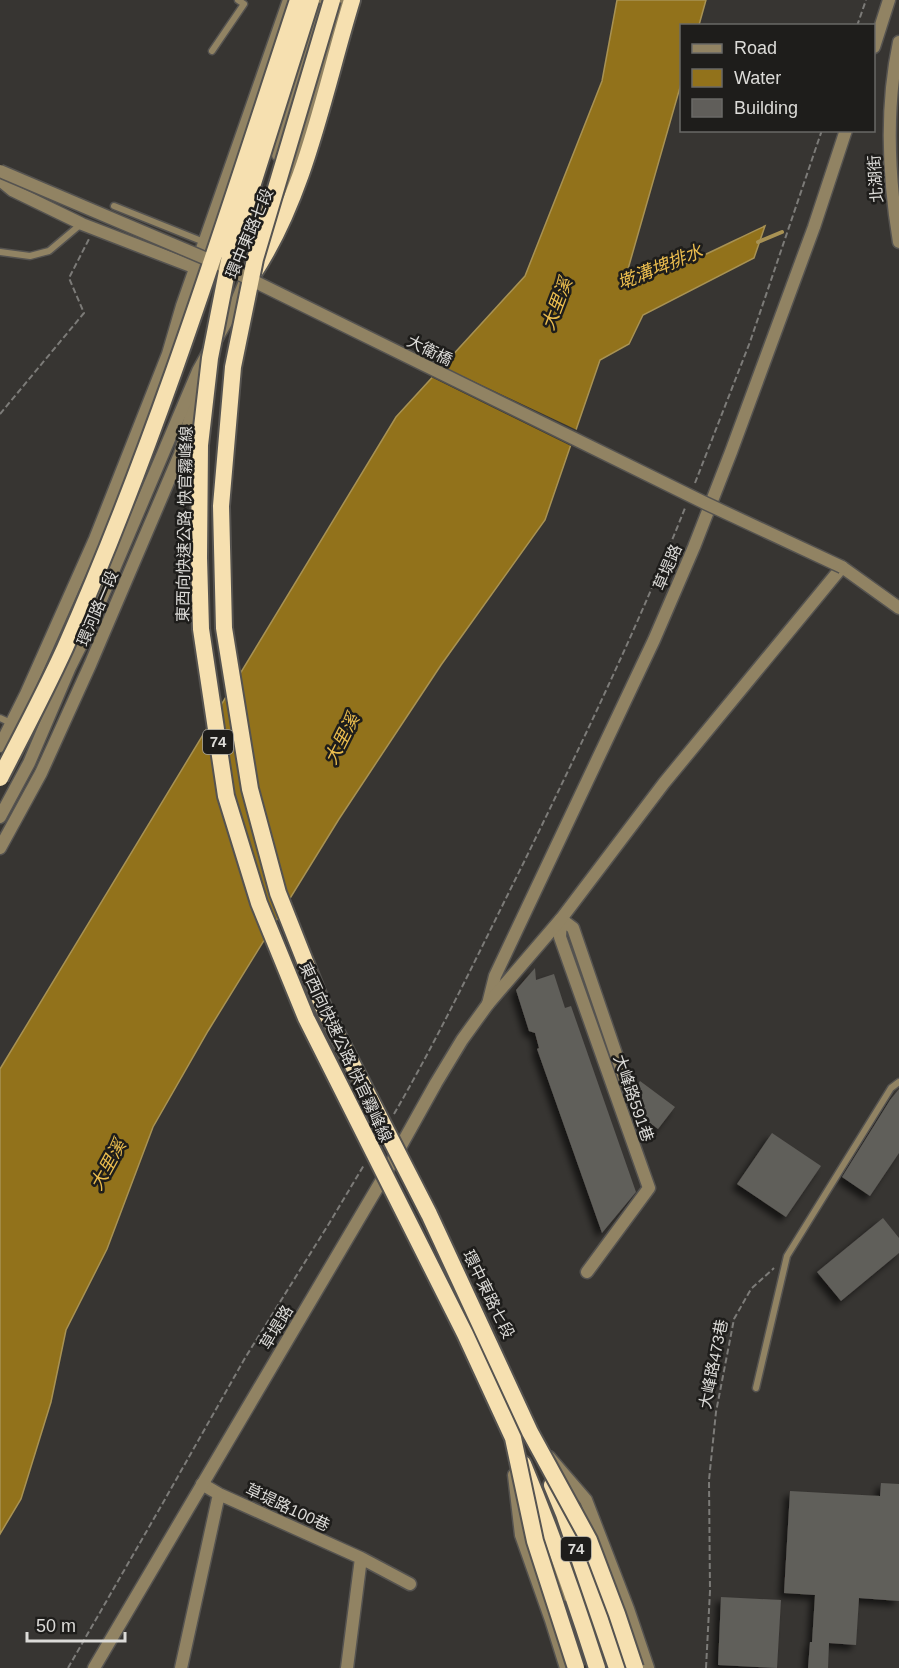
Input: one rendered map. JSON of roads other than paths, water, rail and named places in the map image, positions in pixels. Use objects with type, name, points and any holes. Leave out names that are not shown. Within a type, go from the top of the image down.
[{"type":"highway","points":[[0,778],[64,650],[108,545],[189,331],[298,0]]},
{"type":"highway","name":"東西向快速公路 快官霧峰線","points":[[311,0],[230,256],[210,358],[200,445],[201,629],[226,796],[259,903],[306,1018],[465,1334],[513,1438],[579,1609],[597,1668]]},
{"type":"highway","name":"東西向快速公路 快官霧峰線","points":[[333,0],[255,259],[233,367],[221,506],[224,628],[250,789],[278,893],[323,1008],[429,1214],[530,1432],[564,1514],[617,1668]]},
{"type":"highway","points":[[241,293],[267,253],[295,191],[320,114],[352,0]]},
{"type":"highway","points":[[530,1432],[589,1540],[635,1668]]},
{"type":"highway","points":[[513,1438],[535,1541],[576,1668]]},
{"type":"street","points":[[0,180],[12,190],[82,224],[196,267],[289,0]]},
{"type":"street","name":"環中東路七段","points":[[241,293],[319,0]]},
{"type":"street","name":"環中東路七段","points":[[241,293],[286,187],[342,0]]},
{"type":"street","points":[[875,41],[889,0]]},
{"type":"street","name":"北湖街","points":[[899,42],[893,71],[889,131],[892,194],[899,242]]},
{"type":"street","name":"草堤路","points":[[488,1004],[495,976],[654,640],[694,547],[814,227],[845,132]]},
{"type":"street","name":"大衛橋","points":[[0,171],[221,265],[714,507],[842,567],[899,608]]},
{"type":"street","name":"環河路一段","points":[[0,746],[6,721],[95,539],[168,354],[196,267]]},
{"type":"street","name":"環河路一段","points":[[0,817],[29,764],[198,371],[241,293]]},
{"type":"street","name":"環河路一段","points":[[0,848],[41,774],[81,687],[180,454],[192,412],[198,371]]},
{"type":"street","name":"草堤路","points":[[94,1668],[462,1040],[488,1004],[561,919],[664,783],[842,567]]},
{"type":"street","points":[[561,919],[573,928],[627,1086]]},
{"type":"street","name":"大峰路591巷","points":[[561,919],[560,937],[648,1188],[587,1272]]},
{"type":"street","name":"環中東路七段","points":[[399,1149],[486,1324],[547,1454],[604,1606],[624,1668]]},
{"type":"street","points":[[383,1178],[461,1335],[508,1440],[521,1535],[566,1668]]},
{"type":"street","name":"環中東路七段","points":[[547,1454],[586,1500],[648,1668]]},
{"type":"street","points":[[513,1465],[571,1611],[589,1668]]},
{"type":"street","name":"草堤路100巷","points":[[202,1484],[219,1494],[361,1558],[410,1584]]},
{"type":"street","points":[[182,1668],[219,1494]]},
{"type":"street","points":[[347,1668],[361,1558]]},
{"type":"lane","points":[[212,51],[244,4],[238,0]]},
{"type":"lane","points":[[114,206],[204,242]]},
{"type":"lane","points":[[0,252],[30,256],[49,251],[82,224]]},
{"type":"lane","points":[[756,1388],[787,1256],[891,1088],[899,1082]]},
{"type":"water","name":"大里溪","points":[[617,0],[706,0],[699,24],[680,24],[680,87],[624,283],[678,267],[765,226],[754,258],[643,315],[629,344],[600,360],[545,520],[441,665],[339,819],[208,1031],[153,1127],[107,1249],[66,1330],[51,1402],[21,1499],[0,1534],[0,1069],[396,417],[525,276],[602,81]]},
{"type":"waterway","name":"墘溝埤排水","points":[[758,242],[782,232]]}]
